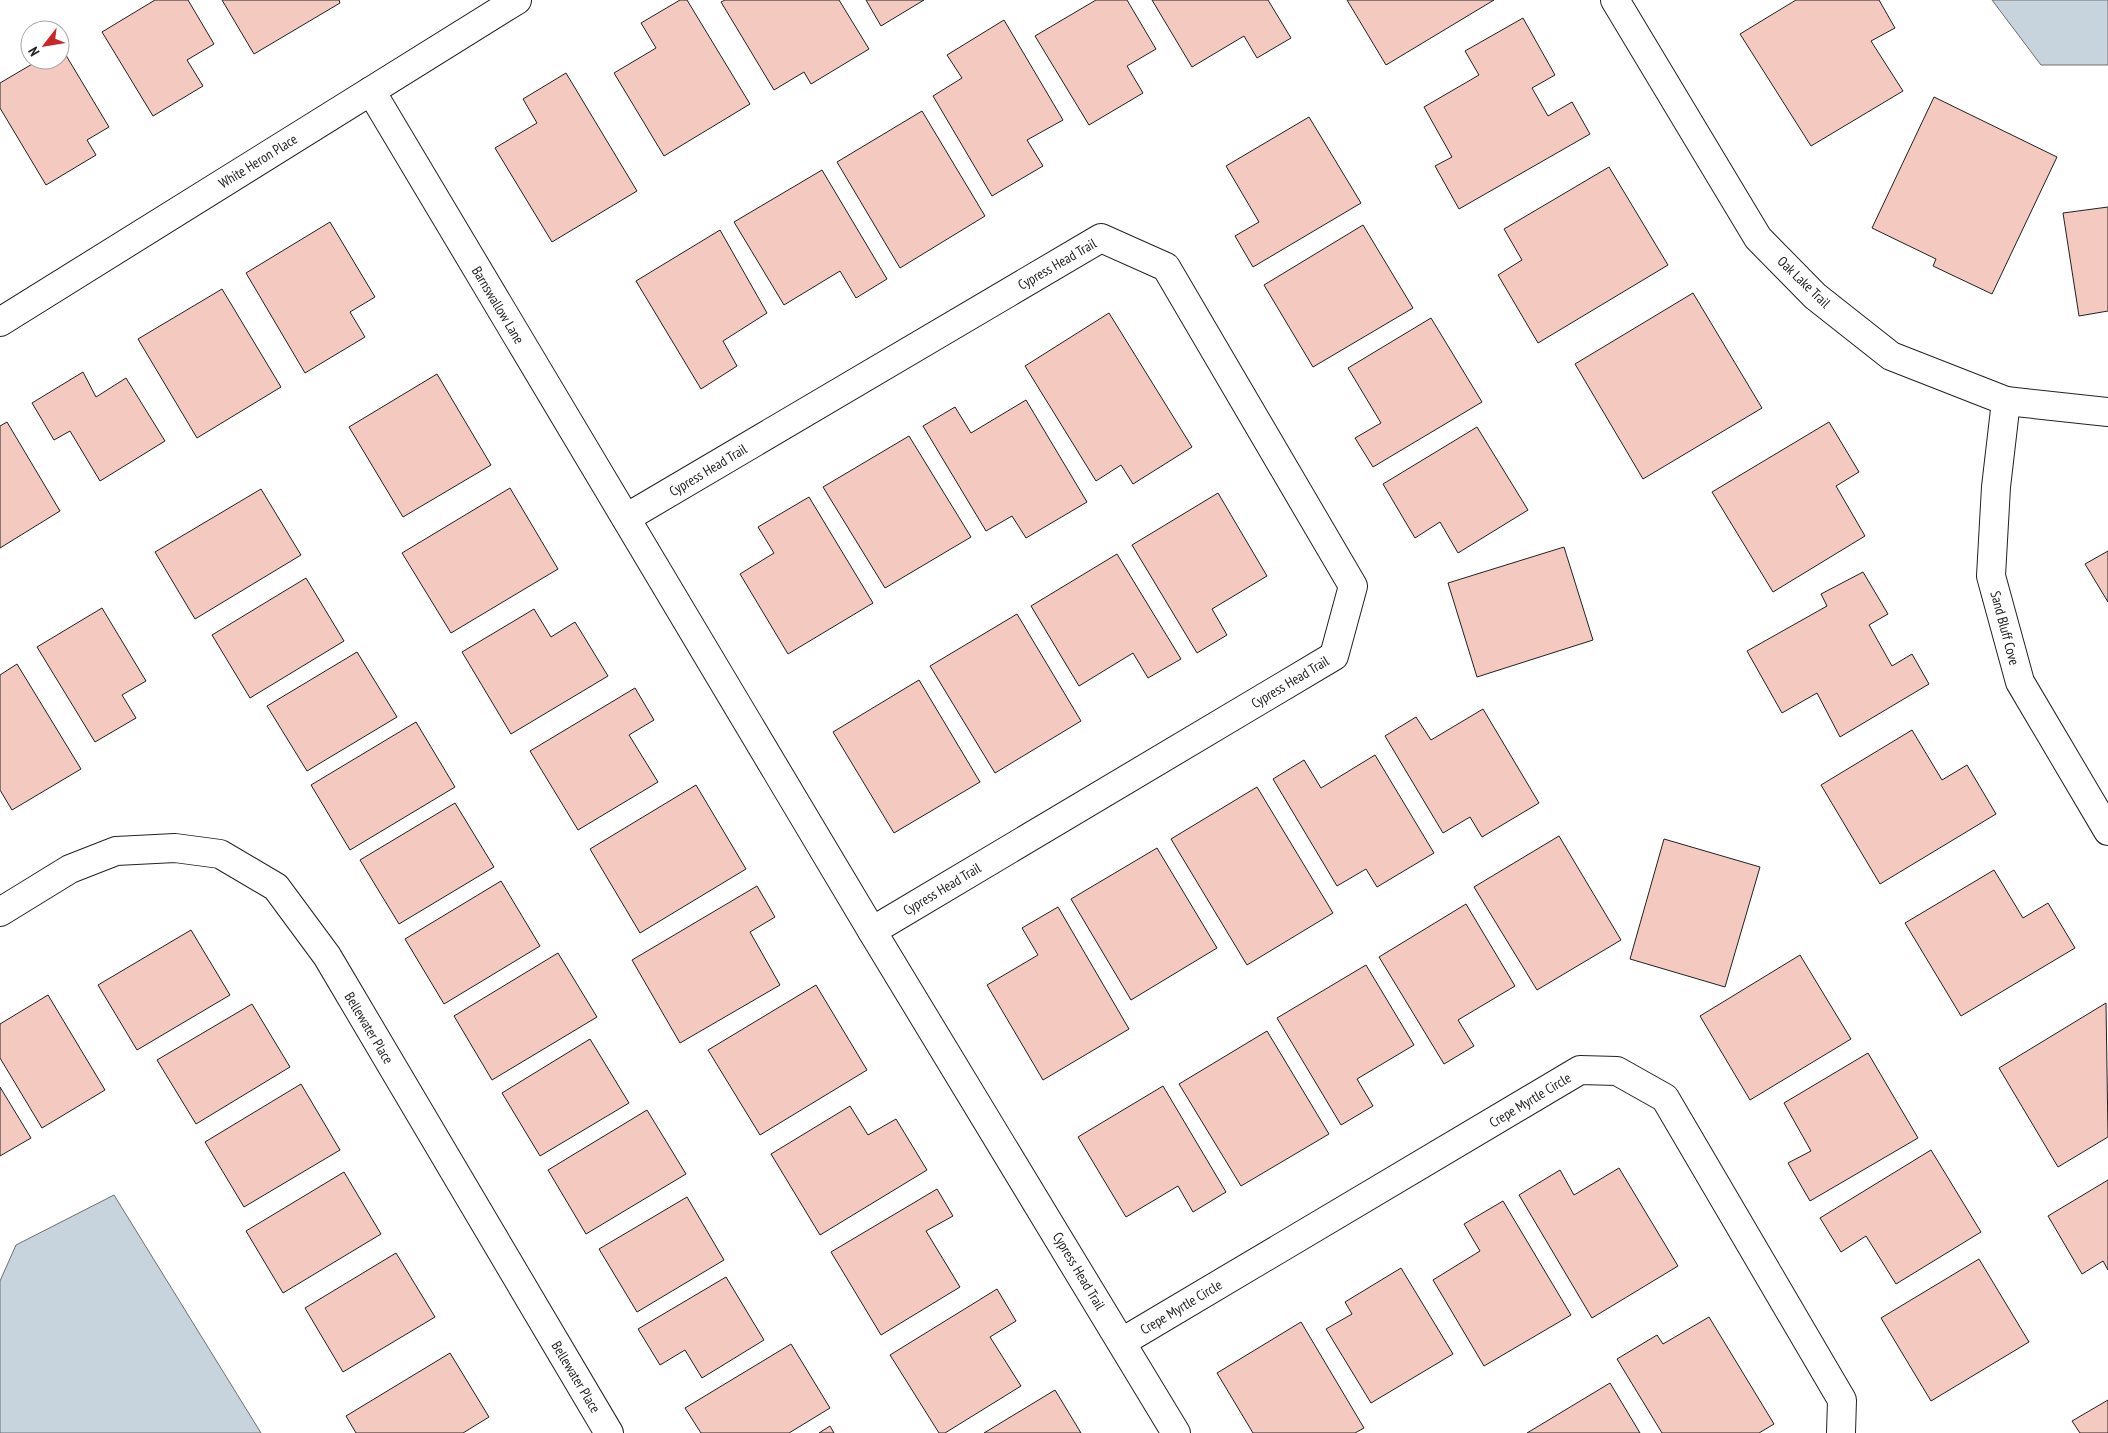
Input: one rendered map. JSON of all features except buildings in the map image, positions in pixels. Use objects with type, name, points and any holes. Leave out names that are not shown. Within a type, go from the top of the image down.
[{"type":"street","name":"White Heron Place","points":[[0,322],[517,0]]},
{"type":"street","name":"Oak Lake Trail","points":[[1615,0],[1758,238],[1815,296],[1891,356],[2006,401],[2108,412]]},
{"type":"street","name":"Barnswallow Lane","points":[[371,91],[626,518]]},
{"type":"street","name":"Cypress Head Trail","points":[[872,931],[1334,656],[1353,586],[1166,266],[1101,238],[626,518],[872,931],[1176,1433]]},
{"type":"street","name":"Sand Bluff Cove","points":[[2006,401],[1996,487],[1991,576],[2020,682],[2108,831]]},
{"type":"street","name":"Bellewater Place","points":[[0,912],[70,869],[116,851],[175,848],[220,854],[276,887],[327,956],[609,1433]]},
{"type":"street","name":"Crepe Myrtle Circle","points":[[1122,1342],[1580,1070],[1617,1071],[1665,1098],[1842,1400],[1841,1433]]},
{"type":"shaded area","points":[[1992,0],[2108,0],[2108,65],[2041,65]]},
{"type":"shaded area","points":[[114,1195],[261,1433],[0,1433],[0,1281],[16,1245]]}]
